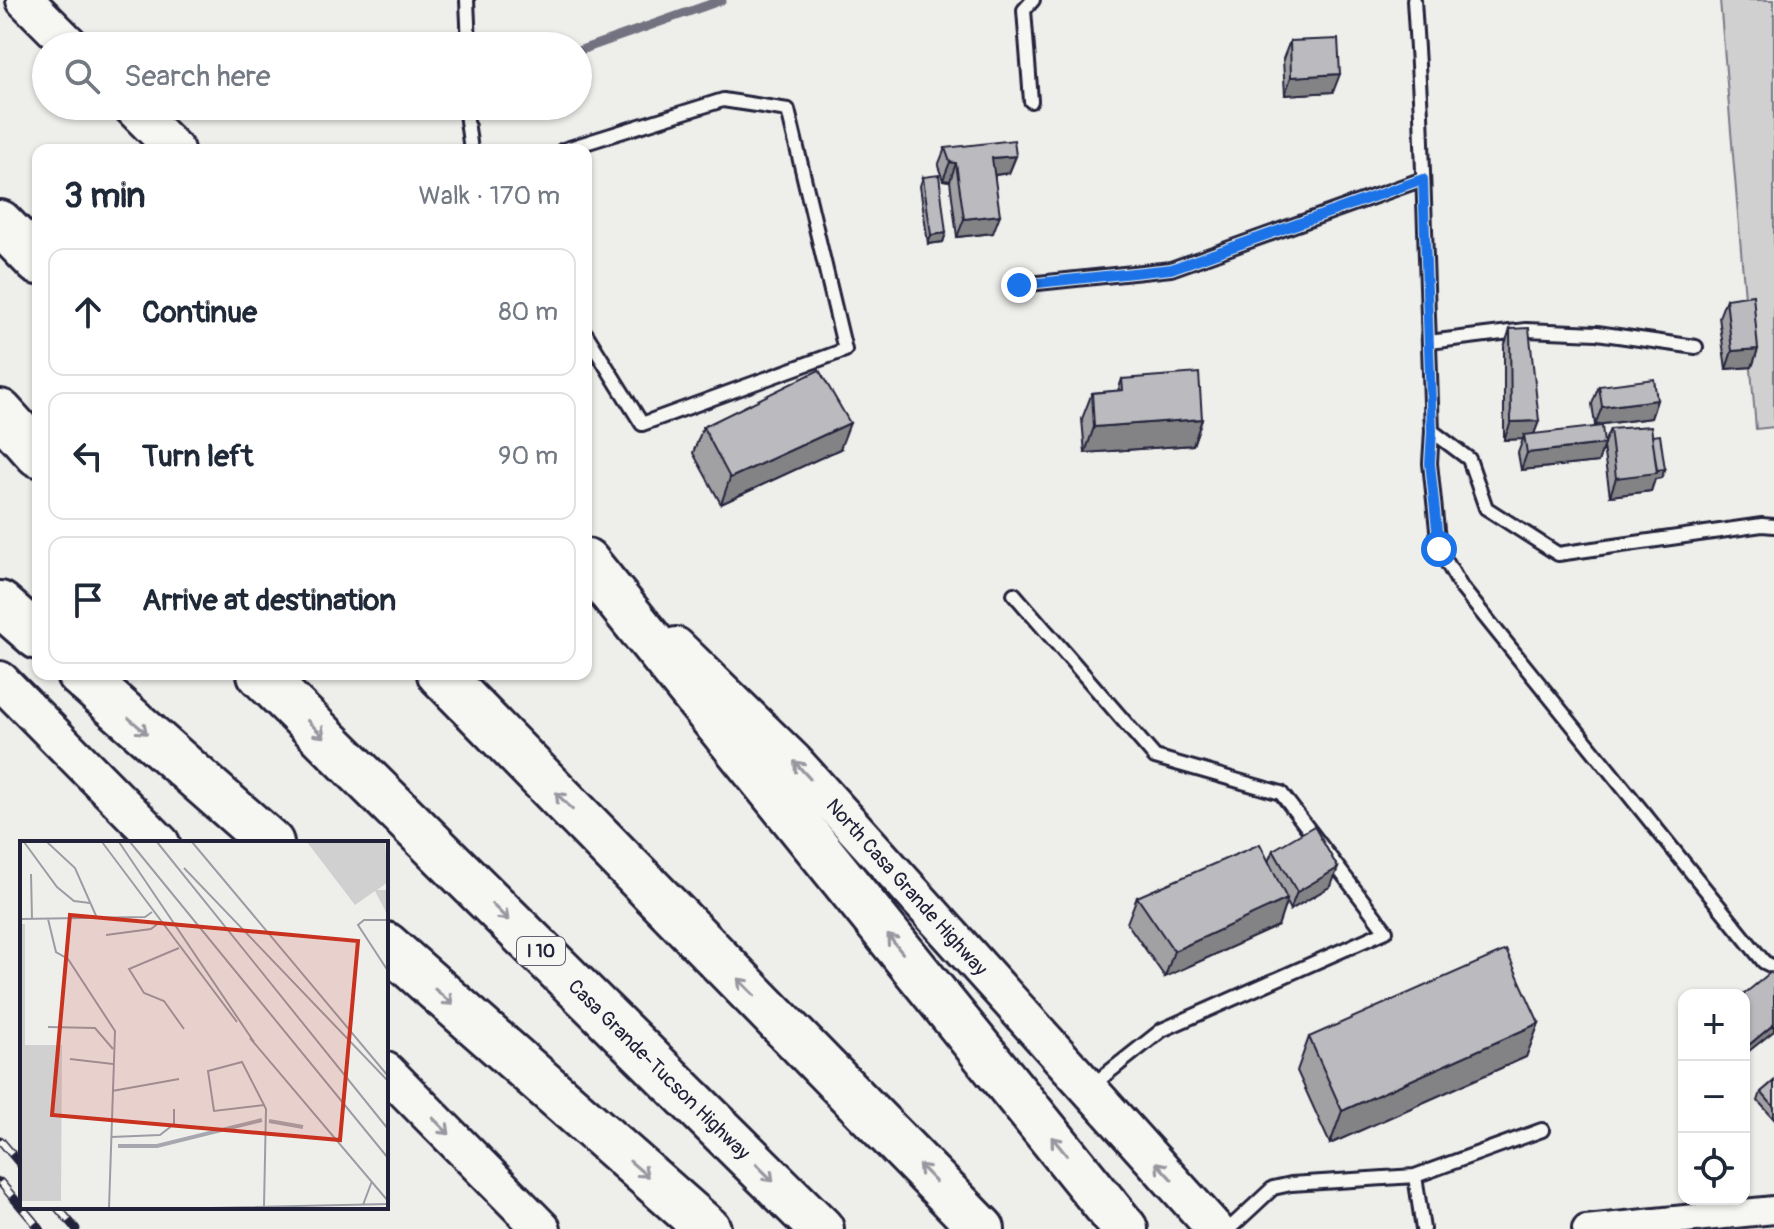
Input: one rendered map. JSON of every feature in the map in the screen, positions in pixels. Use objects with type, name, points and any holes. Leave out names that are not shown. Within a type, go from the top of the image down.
[{"type":"highway","points":[[0,223],[32,256]]},
{"type":"highway","points":[[0,412],[32,447]]},
{"type":"highway","points":[[592,567],[1125,1229]]},
{"type":"highway","points":[[0,604],[32,632]]},
{"type":"highway","points":[[86,680],[269,841]]},
{"type":"highway","name":"Casa Grande-Tucson Highway","points":[[266,680],[821,1229]]},
{"type":"highway","points":[[446,680],[982,1229]]},
{"type":"highway","points":[[388,947],[708,1229]]},
{"type":"main road","points":[[25,0],[57,32]]},
{"type":"main road","points":[[145,120],[169,144]]},
{"type":"main road","name":"North Casa Grande Highway","points":[[592,566],[794,761],[1215,1229]]},
{"type":"main road","points":[[0,680],[159,841]]},
{"type":"main road","points":[[388,1073],[542,1229]]},
{"type":"street","points":[[1601,1228],[1774,1210]]},
{"type":"lane","points":[[467,0],[469,32]]},
{"type":"lane","points":[[1031,101],[1024,10],[1033,0]]},
{"type":"lane","points":[[1414,0],[1429,342],[1430,463],[1439,549],[1461,587],[1764,962],[1774,967]]},
{"type":"lane","points":[[582,144],[723,100],[788,110],[845,350],[642,424],[592,344]]},
{"type":"lane","points":[[467,120],[470,144]]},
{"type":"lane","points":[[1019,285],[1171,269],[1423,179]]},
{"type":"lane","points":[[1429,342],[1526,330],[1597,333],[1696,347]]},
{"type":"lane","points":[[1432,431],[1469,459],[1486,508],[1558,554],[1762,525],[1774,526]]},
{"type":"lane","points":[[1014,594],[1155,757],[1281,793],[1386,931],[1162,1030],[1090,1087]]},
{"type":"lane","points":[[1229,1229],[1273,1188],[1291,1184],[1415,1176],[1542,1130]]},
{"type":"lane","points":[[1415,1176],[1423,1229]]},
{"type":"shaded area","points":[[1720,0],[1774,0],[1774,427],[1756,429]]},
{"type":"building","points":[[1338,39],[1340,74],[1291,77],[1290,41]]},
{"type":"building","points":[[1014,140],[1016,156],[992,158],[1000,215],[964,219],[956,163],[950,162],[945,148]]},
{"type":"building","points":[[939,175],[946,233],[931,235],[923,177]]},
{"type":"building","points":[[1753,295],[1758,349],[1732,351],[1726,299]]},
{"type":"building","points":[[1529,328],[1539,421],[1511,422],[1510,329]]},
{"type":"building","points":[[819,370],[850,423],[730,478],[703,427]]},
{"type":"building","points":[[1199,373],[1202,419],[1094,427],[1092,393],[1123,390],[1122,379]]},
{"type":"building","points":[[1654,379],[1657,400],[1602,407],[1599,386]]},
{"type":"building","points":[[1602,426],[1604,444],[1527,453],[1524,435]]},
{"type":"building","points":[[1651,426],[1657,473],[1616,478],[1610,429]]},
{"type":"building","points":[[1660,435],[1665,469],[1657,470],[1652,436]]},
{"type":"building","points":[[1314,826],[1338,868],[1297,892],[1273,850]]},
{"type":"building","points":[[1260,844],[1287,899],[1174,951],[1137,897]]},
{"type":"building","points":[[1506,950],[1539,1023],[1342,1111],[1309,1037]]},
{"type":"building","points":[[1771,972],[1774,975],[1774,1024],[1750,1044],[1750,989]]},
{"type":"building","points":[[1774,1081],[1774,1107],[1761,1092]]},
{"type":"waterway","points":[[592,46],[722,0]]},
{"type":"railway","points":[[0,1140],[20,1164]]},
{"type":"railway","points":[[0,1182],[20,1206]]},
{"type":"railway","points":[[23,1209],[40,1229]]},
{"type":"railway","points":[[59,1209],[76,1229]]},
{"type":"route","points":[[1019,285],[1171,269],[1423,179],[1432,431],[1430,463],[1439,549]]}]
